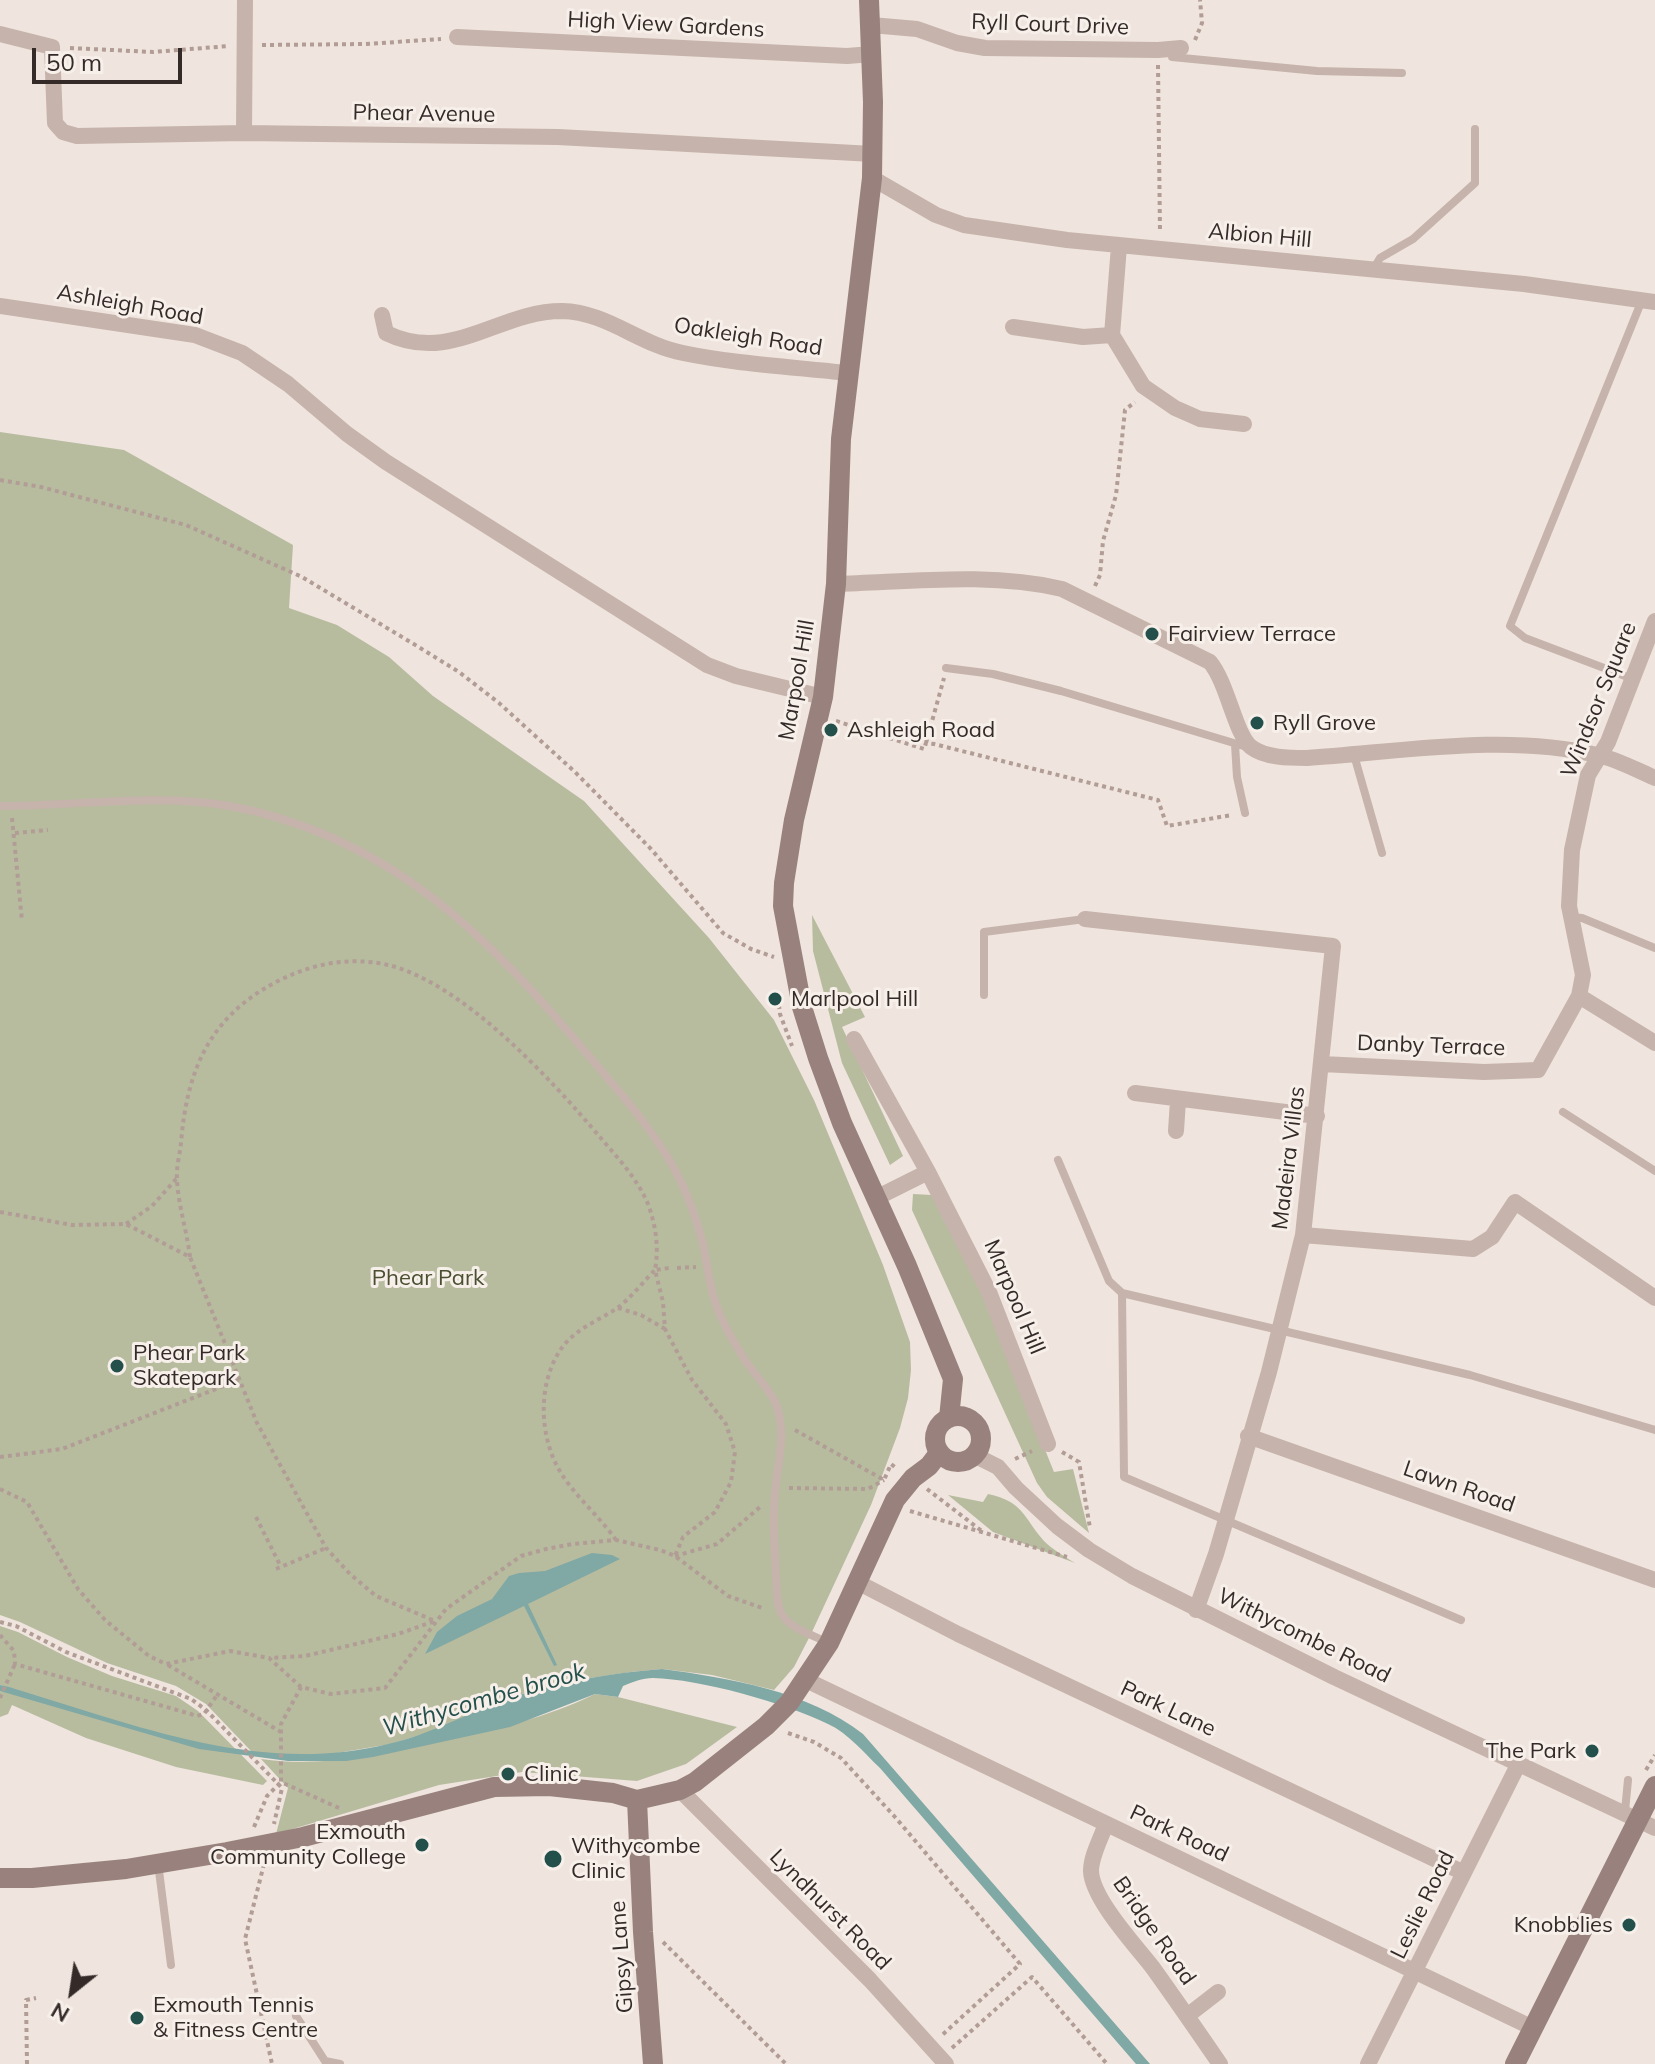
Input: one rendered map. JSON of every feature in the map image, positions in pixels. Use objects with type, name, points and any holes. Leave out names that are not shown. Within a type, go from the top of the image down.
[{"type":"street","points":[[244,133],[245,0]]},
{"type":"street","name":"Marpool Hill","points":[[869,0],[872,178],[841,439],[836,584],[823,697],[794,820],[783,906],[802,1007],[818,1058],[842,1123],[953,1379],[949,1418]]},
{"type":"street","name":"Ryll Court Drive","points":[[871,25],[917,29],[957,43],[985,48],[1170,49]]},
{"type":"street","name":"Phear Avenue","points":[[0,34],[52,47],[55,123],[63,132],[77,136],[244,133],[558,137],[873,154]]},
{"type":"street","name":"High View Gardens","points":[[457,37],[847,56],[872,54]]},
{"type":"street","name":"Albion Hill","points":[[872,178],[936,215],[964,225],[1119,246],[1374,268],[1649,301]]},
{"type":"street","points":[[1119,246],[1112,335],[1123,357],[1148,389],[1175,408],[1200,419],[1244,424]]},
{"type":"street","name":"Ashleigh Road","points":[[0,306],[195,335],[242,353],[288,384],[386,462],[707,665],[736,676],[823,697]]},
{"type":"street","name":"Oakleigh Road","points":[[382,315],[386,333],[405,342],[430,343],[465,339],[529,314],[561,311],[585,313],[680,353],[847,373]]},
{"type":"street","points":[[1013,327],[1083,337],[1112,335]]},
{"type":"street","points":[[836,584],[995,579],[1050,586],[1088,601],[1210,662],[1220,674],[1243,746],[1281,757],[1473,746],[1541,747],[1599,755],[1655,778]]},
{"type":"street","name":"Windsor Square","points":[[1538,1070],[1579,996],[1583,975],[1569,906],[1572,850],[1588,775],[1608,742],[1655,621]]},
{"type":"street","name":"Madeira Villas","points":[[1085,919],[1333,946],[1303,1235],[1280,1330],[1216,1554],[1196,1610]]},
{"type":"street","points":[[1579,996],[1655,1043]]},
{"type":"street","name":"Marpool Hill","points":[[854,1039],[928,1172],[989,1292],[1048,1444]]},
{"type":"street","name":"Danby Terrace","points":[[1322,1064],[1484,1072],[1538,1070]]},
{"type":"street","points":[[1135,1093],[1317,1116]]},
{"type":"street","points":[[1176,1131],[1178,1100]]},
{"type":"street","points":[[876,1198],[928,1172]]},
{"type":"street","points":[[1303,1235],[1473,1249],[1492,1237],[1515,1202],[1653,1293]]},
{"type":"street","points":[[949,1418],[968,1418],[977,1426],[981,1441],[974,1455],[957,1462],[939,1453],[936,1431],[949,1418]]},
{"type":"street","name":"Lawn Road","points":[[1248,1436],[1655,1580]]},
{"type":"street","points":[[0,1878],[32,1878],[264,1847],[456,1796],[511,1785],[586,1789],[637,1800],[680,1790],[695,1782],[766,1726],[789,1703],[829,1643],[893,1506],[913,1478],[929,1466],[939,1453]]},
{"type":"street","name":"Withycombe Road","points":[[974,1455],[998,1467],[1057,1526],[1095,1553],[1196,1610],[1518,1765],[1639,1819]]},
{"type":"street","name":"Park Lane","points":[[857,1582],[958,1634],[1462,1872]]},
{"type":"street","name":"Park Road","points":[[806,1680],[1533,2028]]},
{"type":"street","name":"Leslie Road","points":[[1368,2064],[1518,1765]]},
{"type":"street","points":[[1515,2064],[1655,1786]]},
{"type":"street","name":"Lyndhurst Road","points":[[680,1790],[870,1980],[939,2056]]},
{"type":"street","name":"Gipsy Lane","points":[[637,1800],[653,2064]]},
{"type":"street","name":"Bridge Road","points":[[1106,1824],[1091,1870],[1094,1884],[1220,2064]]},
{"type":"street","name":"Bridge Road","points":[[1187,2016],[1218,1992]]},
{"type":"lane","points":[[1170,49],[1172,57],[1317,71],[1402,73]]},
{"type":"lane","points":[[1374,268],[1380,258],[1413,239],[1475,183],[1475,129]]},
{"type":"lane","points":[[1634,679],[1525,638],[1510,626],[1649,301]]},
{"type":"lane","points":[[946,668],[993,674],[1061,691],[1243,746],[1237,777],[1245,813]]},
{"type":"lane","points":[[1354,755],[1382,853]]},
{"type":"lane","points":[[2,806],[97,801],[228,806],[313,829],[343,841],[374,857],[428,894],[476,933],[550,1010],[617,1088],[683,1186],[698,1228],[718,1309],[747,1363],[775,1401],[781,1430],[773,1507],[781,1614],[791,1624],[829,1643]]},
{"type":"lane","points":[[1571,917],[1582,918],[1655,948]]},
{"type":"lane","points":[[984,995],[984,932],[1085,919]]},
{"type":"lane","points":[[1563,1112],[1655,1171]]},
{"type":"lane","points":[[1058,1160],[1109,1281],[1122,1293],[1470,1375],[1655,1430]]},
{"type":"lane","points":[[1122,1293],[1124,1477],[1461,1620]]},
{"type":"lane","points":[[1628,1780],[1639,1819]]},
{"type":"lane","points":[[158,1863],[171,1965]]},
{"type":"lane","points":[[296,2016],[325,2061],[340,2064]]},
{"type":"path","points":[[1160,232],[1170,49],[1193,44],[1200,30],[1200,0]]},
{"type":"path","points":[[1088,601],[1100,575],[1103,541],[1116,495],[1125,410],[1148,389]]},
{"type":"path","points":[[0,480],[41,487],[186,525],[302,577],[405,638],[469,680],[575,772],[651,849],[723,933],[751,949],[776,958]]},
{"type":"path","points":[[860,730],[924,749],[946,668]]},
{"type":"path","points":[[926,743],[1158,800],[1167,826],[1245,813]]},
{"type":"path","points":[[2,806],[13,819],[22,921]]},
{"type":"path","points":[[15,833],[48,830]]},
{"type":"path","points":[[435,1621],[376,1596],[326,1548],[257,1423],[190,1257],[177,1178],[183,1120],[202,1052],[233,1010],[254,994],[304,968],[346,960],[385,965],[426,980],[482,1018],[559,1089],[629,1170],[647,1203],[656,1230],[655,1270],[663,1302],[665,1329],[692,1380],[726,1424],[735,1452],[731,1482],[715,1512],[683,1537],[675,1556]]},
{"type":"path","points":[[126,1224],[152,1206],[177,1178]]},
{"type":"path","points":[[0,1212],[72,1225],[126,1224],[190,1257]]},
{"type":"path","points":[[616,1540],[602,1519],[561,1474],[546,1432],[545,1387],[561,1349],[578,1332],[618,1308],[655,1270],[669,1268]]},
{"type":"path","points":[[618,1308],[641,1315],[665,1329]]},
{"type":"path","points":[[0,1457],[62,1449],[239,1380]]},
{"type":"path","points":[[781,1430],[799,1431],[884,1480]]},
{"type":"path","points":[[893,1506],[1085,1562],[1095,1553],[1079,1462],[1048,1444],[998,1467]]},
{"type":"path","points":[[776,1488],[868,1489],[884,1480],[891,1464],[987,1535]]},
{"type":"path","points":[[0,1489],[27,1502],[78,1589],[105,1620],[149,1656],[281,1732]]},
{"type":"path","points":[[675,1556],[717,1544],[757,1507],[773,1507]]},
{"type":"path","points":[[256,1517],[278,1568],[326,1548]]},
{"type":"path","points":[[269,1658],[301,1687],[331,1694],[385,1688],[446,1609],[521,1556],[573,1544],[616,1540],[675,1556],[728,1596],[781,1614]]},
{"type":"path","points":[[166,1664],[230,1651],[269,1658],[305,1656],[398,1634],[435,1621]]},
{"type":"path","points":[[0,1622],[16,1626],[66,1652],[191,1699],[206,1710],[282,1788],[264,1847],[245,1939],[272,2064]]},
{"type":"path","points":[[0,1635],[14,1651],[15,1664],[0,1698]]},
{"type":"path","points":[[15,1664],[197,1716],[209,1709],[217,1695]]},
{"type":"path","points":[[264,1847],[254,1829],[267,1796],[281,1782],[281,1724],[301,1687]]},
{"type":"path","points":[[766,1726],[814,1742],[841,1758],[1020,1964],[939,2056]]},
{"type":"path","points":[[281,1782],[345,1811],[350,1825]]},
{"type":"path","points":[[643,1932],[663,1943],[786,2064]]},
{"type":"path","points":[[939,2056],[1032,1977],[1107,2064]]},
{"type":"path","points":[[27,2064],[26,2000],[36,1998]]},
{"type":"green space","name":"Phear Park","points":[[0,432],[124,450],[293,545],[289,608],[337,625],[389,657],[433,696],[584,801],[709,938],[774,1020],[814,1100],[883,1265],[910,1342],[911,1370],[900,1428],[871,1505],[794,1667],[774,1690],[712,1675],[662,1669],[631,1672],[563,1682],[512,1697],[432,1731],[391,1744],[325,1755],[276,1755],[252,1752],[206,1704],[176,1686],[107,1663],[0,1615]]},
{"type":"green space","points":[[812,915],[865,1017],[842,1027],[903,1156],[890,1165],[842,1063],[813,951]]},
{"type":"green space","points":[[913,1194],[932,1195],[979,1286],[1054,1472],[1073,1469],[1089,1533],[1047,1497],[1037,1483],[912,1210]]},
{"type":"green space","points":[[988,1494],[1016,1506],[1044,1541],[1075,1563],[993,1532],[948,1495],[983,1502]]},
{"type":"green space","points":[[0,1626],[112,1676],[176,1696],[198,1711],[267,1781],[263,1785],[176,1767],[86,1738],[12,1705],[8,1714],[0,1717],[0,1691],[15,1694],[17,1690],[0,1685]]},
{"type":"green space","points":[[595,1694],[737,1727],[686,1764],[637,1781],[522,1772],[439,1785],[276,1834],[288,1788],[261,1759],[330,1761],[398,1751],[520,1722]]},
{"type":"water","points":[[592,1553],[620,1559],[528,1604],[557,1665],[554,1666],[524,1606],[425,1654],[437,1632],[457,1616],[492,1599],[509,1576],[545,1571]]},
{"type":"water","points":[[662,1669],[741,1682],[793,1697],[841,1719],[863,1734],[1150,2064],[1136,2064],[856,1744],[828,1724],[766,1700],[718,1687],[649,1678],[623,1686],[618,1697],[595,1694],[510,1727],[373,1757],[346,1761],[288,1761],[199,1749],[0,1691],[0,1685],[9,1687],[138,1727],[208,1744],[244,1750],[315,1754],[351,1751],[404,1740],[513,1697],[550,1686],[606,1675]]},
{"type":"place","name":"Fairview Terrace","points":[[1152,634]]},
{"type":"place","name":"Ryll Grove","points":[[1257,723]]},
{"type":"place","name":"Ashleigh Road","points":[[831,730]]},
{"type":"place","name":"Marlpool Hill","points":[[775,999]]},
{"type":"place","name":"Phear Park Skatepark","points":[[117,1366]]},
{"type":"place","name":"The Park","points":[[1592,1751]]},
{"type":"place","name":"Clinic","points":[[508,1774]]},
{"type":"place","name":"Exmouth Community College","points":[[422,1845]]},
{"type":"place","name":"Withycombe Clinic","points":[[553,1859]]},
{"type":"place","name":"Knobblies","points":[[1629,1925]]},
{"type":"place","name":"Exmouth Tennis & Fitness Centre","points":[[137,2018]]},
{"type":"water label","name":"Withycombe brook","points":[[484,1700]]}]
